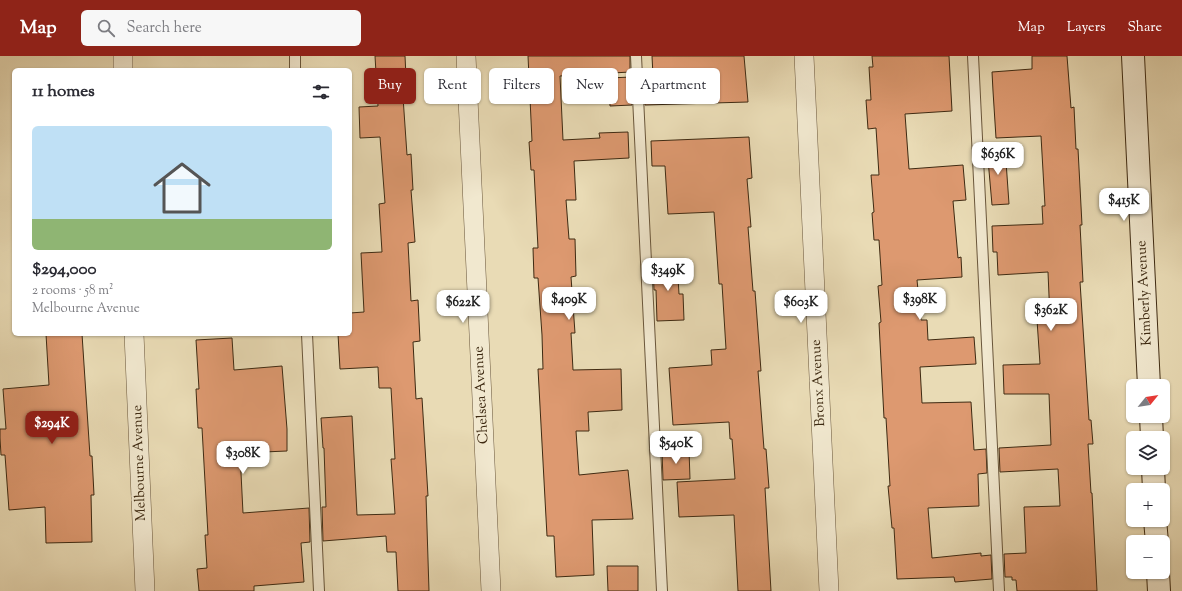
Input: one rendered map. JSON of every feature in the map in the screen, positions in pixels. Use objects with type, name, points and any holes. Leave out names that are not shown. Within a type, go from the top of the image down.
[{"type":"street","points":[[123,56],[123,68]]},
{"type":"street","name":"Chelsea Avenue","points":[[466,56],[491,591]]},
{"type":"street","name":"Bronx Avenue","points":[[804,56],[829,591]]},
{"type":"street","name":"Kimberly Avenue","points":[[1133,56],[1149,379]]},
{"type":"street","name":"Melbourne Avenue","points":[[134,336],[145,591]]},
{"type":"street","points":[[1158,579],[1159,591]]},
{"type":"lane","points":[[295,56],[295,68]]},
{"type":"lane","points":[[636,56],[662,591]]},
{"type":"lane","points":[[973,56],[999,591]]},
{"type":"lane","points":[[307,336],[319,591]]},
{"type":"building","points":[[375,56],[405,56],[406,68],[376,68]]},
{"type":"building","points":[[528,56],[630,56],[630,68],[626,68],[626,72],[618,73],[618,68],[562,68],[562,76],[560,76],[563,140],[600,138],[599,133],[628,132],[629,158],[574,161],[576,200],[566,200],[569,239],[575,239],[576,276],[571,277],[575,333],[571,333],[573,370],[621,369],[622,410],[588,412],[589,431],[576,431],[579,475],[628,470],[633,519],[592,520],[594,575],[556,577],[554,536],[547,536],[538,369],[543,369],[542,335],[538,278],[534,278],[533,248],[538,248],[534,170],[531,170],[529,142],[532,141],[530,104],[554,104],[554,68],[529,68]]},
{"type":"building","points":[[652,56],[744,56],[748,102],[720,103],[720,68],[653,68]]},
{"type":"building","points":[[872,56],[949,56],[952,111],[905,114],[909,169],[963,165],[966,200],[953,201],[958,258],[961,257],[962,277],[917,280],[921,320],[927,320],[928,340],[974,337],[976,364],[920,367],[922,403],[971,402],[974,450],[986,449],[987,473],[978,474],[979,506],[928,508],[932,558],[981,553],[981,556],[991,555],[992,579],[955,582],[954,577],[897,579],[894,528],[892,528],[888,486],[890,486],[886,418],[884,418],[879,323],[881,322],[878,286],[882,285],[879,240],[874,240],[872,213],[874,212],[871,175],[879,175],[876,128],[868,129],[866,100],[871,100],[869,67],[873,67]]},
{"type":"building","points":[[1032,56],[1067,56],[1071,108],[1074,107],[1082,225],[1080,225],[1083,282],[1080,282],[1089,420],[1091,420],[1093,444],[1088,444],[1097,591],[1017,591],[1016,580],[1012,580],[1012,577],[1005,577],[1004,554],[1026,553],[1024,507],[1060,506],[1058,469],[1000,472],[999,448],[1051,445],[1049,394],[1004,394],[1003,365],[1040,364],[1037,320],[1050,319],[1048,272],[998,275],[997,252],[993,252],[992,226],[1043,224],[1042,206],[1045,206],[1041,136],[996,138],[992,72],[1032,69]]},
{"type":"building","points":[[626,77],[626,104],[632,105],[610,106],[610,104],[618,104],[618,78]]},
{"type":"building","points":[[378,104],[403,104],[407,155],[411,154],[413,190],[411,190],[415,242],[408,243],[411,301],[418,300],[420,341],[413,342],[416,399],[422,398],[428,496],[426,496],[429,591],[398,591],[396,552],[387,552],[386,536],[323,541],[322,507],[326,507],[324,448],[321,418],[352,416],[357,515],[395,514],[391,459],[395,459],[391,388],[379,388],[378,367],[340,369],[338,336],[352,336],[352,313],[364,312],[361,253],[382,252],[379,204],[385,203],[380,137],[360,138],[359,107],[378,106]]},
{"type":"building","points":[[645,104],[679,104],[645,105]]},
{"type":"building","points":[[749,137],[752,178],[747,179],[751,227],[748,227],[753,291],[755,291],[761,371],[758,371],[764,449],[766,449],[769,488],[765,488],[771,591],[738,591],[734,515],[679,517],[677,482],[735,479],[732,439],[730,439],[729,422],[673,425],[669,368],[712,365],[711,350],[726,349],[722,284],[719,284],[714,212],[668,214],[665,166],[652,166],[651,141]]},
{"type":"building","points":[[1005,147],[1009,204],[992,205],[987,148]]},
{"type":"building","points":[[677,262],[679,294],[683,294],[684,320],[657,321],[653,263]]},
{"type":"building","points":[[46,336],[82,336],[94,495],[91,495],[92,542],[46,543],[45,507],[9,510],[5,455],[1,455],[0,438],[0,429],[6,429],[3,389],[49,385]]},
{"type":"building","points":[[232,338],[234,370],[282,366],[287,429],[287,451],[240,453],[243,513],[309,508],[310,542],[301,543],[304,582],[254,586],[254,591],[199,591],[197,569],[207,568],[205,535],[208,535],[202,428],[198,428],[196,389],[199,389],[196,340]]},
{"type":"building","points":[[689,450],[690,479],[663,480],[662,451]]},
{"type":"building","points":[[607,566],[638,566],[638,591],[608,591]]}]
